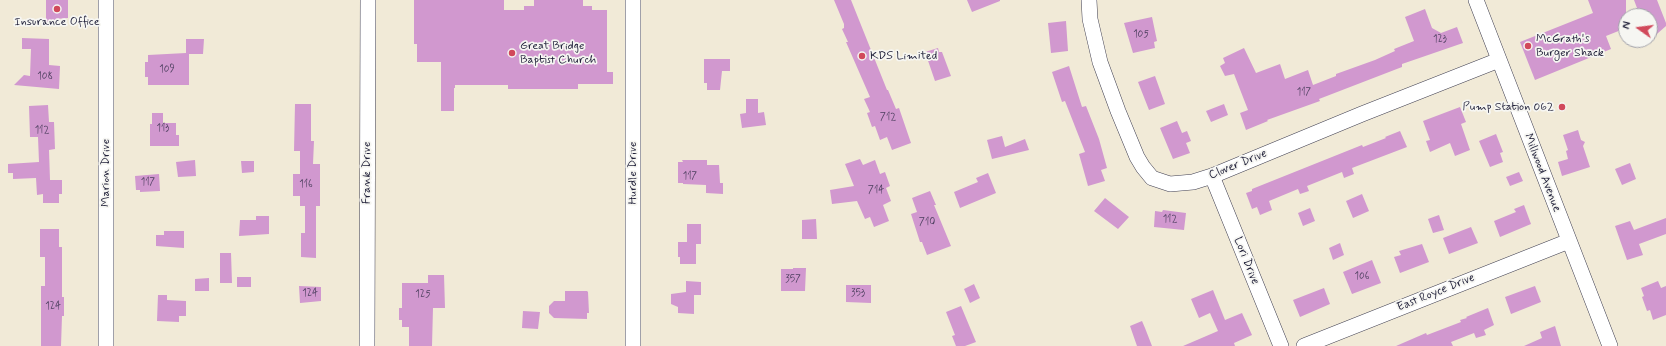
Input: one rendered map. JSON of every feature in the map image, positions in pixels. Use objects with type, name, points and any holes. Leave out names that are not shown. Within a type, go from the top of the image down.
[{"type":"street","name":"Marion Drive","points":[[106,0],[106,346]]},
{"type":"street","name":"Frank Drive","points":[[368,0],[368,346]]},
{"type":"street","name":"Hurdle Drive","points":[[633,0],[633,346]]},
{"type":"street","name":"Clover Drive","points":[[1089,0],[1090,19],[1100,62],[1118,111],[1143,167],[1152,178],[1170,184],[1193,182],[1212,176],[1362,114],[1499,60]]},
{"type":"street","name":"Millwood Avenue","points":[[1476,0],[1610,346]]},
{"type":"street","name":"Lori Drive","points":[[1212,176],[1281,346]]},
{"type":"street","name":"East Royce Drive","points":[[1304,346],[1569,241]]},
{"type":"building","name":"Insurance Office","points":[[46,0],[68,0],[68,18],[56,19],[56,24],[46,25]]},
{"type":"building","name":"Great Bridge Baptist Church","points":[[414,0],[504,0],[504,10],[524,10],[524,6],[534,6],[534,0],[583,0],[583,6],[592,6],[592,10],[607,10],[607,72],[613,72],[613,84],[578,84],[578,89],[508,89],[508,85],[455,85],[454,111],[441,111],[441,62],[417,62],[417,44],[414,44]]},
{"type":"building","points":[[834,0],[851,0],[887,90],[896,109],[899,108],[911,143],[892,150],[887,137],[880,140],[875,126],[872,127],[867,113],[870,112],[864,99],[870,97],[846,42],[848,42],[842,29],[844,28],[844,24]]},
{"type":"building","points":[[967,0],[1000,0],[1000,1],[972,12]]},
{"type":"building","points":[[1588,0],[1626,0],[1626,8],[1618,8],[1618,31],[1606,36],[1611,49],[1535,80],[1520,42],[1593,13]]},
{"type":"building","points":[[1634,0],[1657,0],[1666,26],[1658,33],[1658,8],[1637,8]]},
{"type":"building","points":[[1425,9],[1432,28],[1441,33],[1457,27],[1463,43],[1402,64],[1402,67],[1319,99],[1320,101],[1267,120],[1268,121],[1246,130],[1240,113],[1248,110],[1234,74],[1225,76],[1220,66],[1225,63],[1223,58],[1244,48],[1256,73],[1280,64],[1285,79],[1308,70],[1313,85],[1336,76],[1336,74],[1375,60],[1395,51],[1394,49],[1414,41],[1405,17]]},
{"type":"building","points":[[1152,17],[1157,41],[1154,42],[1155,48],[1133,53],[1124,23]]},
{"type":"building","points":[[1066,21],[1068,51],[1051,53],[1048,23]]},
{"type":"building","points":[[22,38],[49,39],[49,65],[60,66],[59,89],[14,85],[24,75],[30,76],[31,49],[22,49]]},
{"type":"building","points":[[186,39],[204,39],[203,54],[189,54],[189,85],[148,85],[148,77],[145,77],[145,62],[148,62],[148,55],[186,53]]},
{"type":"building","points":[[938,48],[939,52],[942,52],[951,76],[935,81],[925,52]]},
{"type":"building","points":[[704,59],[730,59],[730,71],[722,71],[720,90],[707,90],[707,83],[704,83]]},
{"type":"building","points":[[1069,66],[1082,107],[1086,106],[1099,139],[1107,168],[1101,170],[1105,181],[1088,186],[1079,154],[1085,152],[1065,101],[1062,102],[1052,72]]},
{"type":"building","points":[[1155,76],[1165,104],[1149,110],[1138,82]]},
{"type":"building","points":[[746,99],[758,99],[758,113],[764,112],[766,125],[742,128],[740,114],[746,113]]},
{"type":"building","points":[[295,104],[311,104],[311,141],[314,141],[313,164],[320,164],[320,206],[316,206],[316,258],[301,257],[301,233],[305,233],[305,206],[300,206],[300,196],[293,196],[293,174],[300,174],[300,151],[294,151]]},
{"type":"building","points":[[1224,104],[1228,115],[1211,122],[1206,111]]},
{"type":"building","points":[[48,105],[49,122],[54,122],[55,149],[49,150],[50,180],[62,180],[62,194],[59,194],[59,203],[43,203],[43,194],[37,195],[36,178],[13,179],[13,173],[8,173],[8,164],[39,162],[38,137],[30,137],[29,106]]},
{"type":"building","points":[[1460,107],[1466,122],[1461,124],[1470,150],[1455,156],[1450,143],[1430,152],[1426,141],[1430,140],[1423,121]]},
{"type":"building","points":[[152,113],[163,113],[163,123],[176,123],[176,135],[179,135],[179,146],[150,146],[150,124],[152,124]]},
{"type":"building","points":[[1177,121],[1182,133],[1187,131],[1191,141],[1186,143],[1190,153],[1173,159],[1160,128]]},
{"type":"building","points":[[1578,130],[1581,140],[1585,142],[1583,146],[1590,167],[1562,176],[1558,162],[1568,159],[1566,151],[1568,150],[1563,135]]},
{"type":"building","points":[[1400,131],[1407,147],[1352,168],[1354,174],[1344,178],[1342,172],[1307,186],[1309,191],[1300,194],[1298,189],[1269,201],[1272,210],[1260,215],[1257,207],[1252,209],[1246,193],[1252,191],[1252,189],[1362,145],[1363,147],[1386,138],[1385,137]]},
{"type":"building","points":[[1496,134],[1503,152],[1500,153],[1503,162],[1490,167],[1479,141]]},
{"type":"building","points":[[1002,136],[1005,147],[1025,139],[1029,150],[992,159],[987,140]]},
{"type":"building","points":[[860,159],[863,165],[875,160],[880,174],[885,172],[890,186],[886,188],[891,201],[883,205],[889,221],[874,227],[870,217],[865,219],[857,201],[832,204],[830,190],[854,186],[845,164]]},
{"type":"building","points":[[195,160],[196,176],[178,177],[176,162]]},
{"type":"building","points":[[682,160],[707,160],[707,165],[719,165],[720,183],[723,183],[723,194],[706,193],[706,185],[678,183],[678,162],[683,162]]},
{"type":"building","points":[[241,161],[254,161],[254,172],[242,173]]},
{"type":"building","points":[[1630,163],[1636,179],[1622,185],[1615,169]]},
{"type":"building","points":[[1519,172],[1523,181],[1510,186],[1506,177]]},
{"type":"building","points":[[988,173],[996,193],[960,208],[954,192],[978,182],[976,178]]},
{"type":"building","points":[[159,174],[160,191],[140,192],[140,190],[136,190],[135,176]]},
{"type":"building","points":[[930,191],[936,205],[934,205],[951,246],[927,255],[922,242],[920,242],[911,214],[917,212],[912,198]]},
{"type":"building","points":[[1362,194],[1369,211],[1353,218],[1346,201]]},
{"type":"building","points":[[1105,198],[1129,217],[1118,229],[1094,211]]},
{"type":"building","points":[[1524,205],[1531,224],[1500,237],[1494,221],[1516,212],[1514,209]]},
{"type":"building","points":[[1310,208],[1315,221],[1303,226],[1298,213]]},
{"type":"building","points":[[1163,210],[1186,213],[1184,230],[1154,227],[1155,211],[1162,212]]},
{"type":"building","points":[[1439,215],[1444,230],[1433,233],[1428,219]]},
{"type":"building","points":[[256,216],[269,216],[269,234],[239,236],[240,220],[256,220]]},
{"type":"building","points":[[1666,218],[1666,234],[1639,244],[1643,255],[1627,260],[1615,226],[1630,221],[1634,230]]},
{"type":"building","points":[[816,219],[817,239],[802,239],[802,220]]},
{"type":"building","points":[[687,224],[701,224],[701,244],[696,244],[696,264],[680,264],[680,257],[678,257],[678,242],[687,242]]},
{"type":"building","points":[[1471,227],[1478,243],[1449,254],[1443,238]]},
{"type":"building","points":[[40,229],[59,229],[59,247],[62,247],[62,297],[64,297],[61,346],[41,346],[41,286],[45,286],[45,257],[40,257]]},
{"type":"building","points":[[164,231],[184,231],[184,248],[156,246],[156,235],[164,235]]},
{"type":"building","points":[[1340,243],[1344,255],[1333,260],[1329,248]]},
{"type":"building","points":[[1422,244],[1429,262],[1400,273],[1394,257],[1401,255],[1399,251]]},
{"type":"building","points":[[220,253],[231,253],[232,283],[220,283]]},
{"type":"building","points":[[1372,260],[1381,283],[1352,294],[1343,272]]},
{"type":"building","points":[[806,268],[805,291],[781,291],[781,269]]},
{"type":"building","points":[[428,275],[444,275],[445,308],[433,308],[432,346],[409,346],[409,327],[402,327],[402,320],[399,320],[399,308],[402,308],[402,283],[428,283]]},
{"type":"building","points":[[237,277],[251,277],[251,287],[237,287]]},
{"type":"building","points":[[209,278],[209,291],[195,291],[195,279]]},
{"type":"building","points":[[686,281],[701,282],[701,295],[694,295],[694,314],[678,313],[678,307],[671,304],[671,294],[686,292]]},
{"type":"building","points":[[1658,281],[1661,288],[1666,286],[1666,315],[1653,320],[1650,310],[1647,311],[1642,297],[1644,296],[1641,288]]},
{"type":"building","points":[[974,284],[980,298],[970,303],[964,289]]},
{"type":"building","points":[[846,285],[871,285],[871,303],[846,302]]},
{"type":"building","points":[[299,286],[321,287],[321,301],[300,303]]},
{"type":"building","points":[[1535,286],[1541,302],[1511,314],[1505,297]]},
{"type":"building","points":[[1324,288],[1330,304],[1300,317],[1293,300]]},
{"type":"building","points":[[1213,290],[1225,320],[1242,313],[1252,335],[1234,343],[1235,346],[1183,346],[1218,331],[1210,313],[1199,318],[1191,299]]},
{"type":"building","points":[[565,291],[588,292],[589,313],[587,313],[587,319],[554,318],[549,313],[549,306],[554,301],[565,301]]},
{"type":"building","points":[[158,295],[167,295],[167,300],[186,301],[186,316],[179,316],[179,322],[157,321]]},
{"type":"building","points":[[961,306],[976,342],[965,346],[956,346],[952,336],[955,335],[946,312]]},
{"type":"building","points":[[1488,308],[1494,325],[1484,330],[1486,335],[1476,338],[1474,333],[1451,342],[1453,346],[1396,346],[1426,333],[1427,335],[1461,322],[1460,320]]},
{"type":"building","points":[[523,311],[540,312],[538,329],[522,328]]},
{"type":"building","points":[[1142,321],[1152,346],[1137,346],[1130,326]]},
{"type":"building","points":[[1555,326],[1561,346],[1524,346],[1542,338],[1540,332]]},
{"type":"place","name":"Insurance Office","points":[[57,9]]},
{"type":"place","name":"McGrath's Burger Shack","points":[[1528,46]]},
{"type":"place","name":"Great Bridge Baptist Church","points":[[512,53]]},
{"type":"place","name":"KDS Limited","points":[[862,56]]},
{"type":"place","name":"Pump Station 062","points":[[1562,107]]}]
